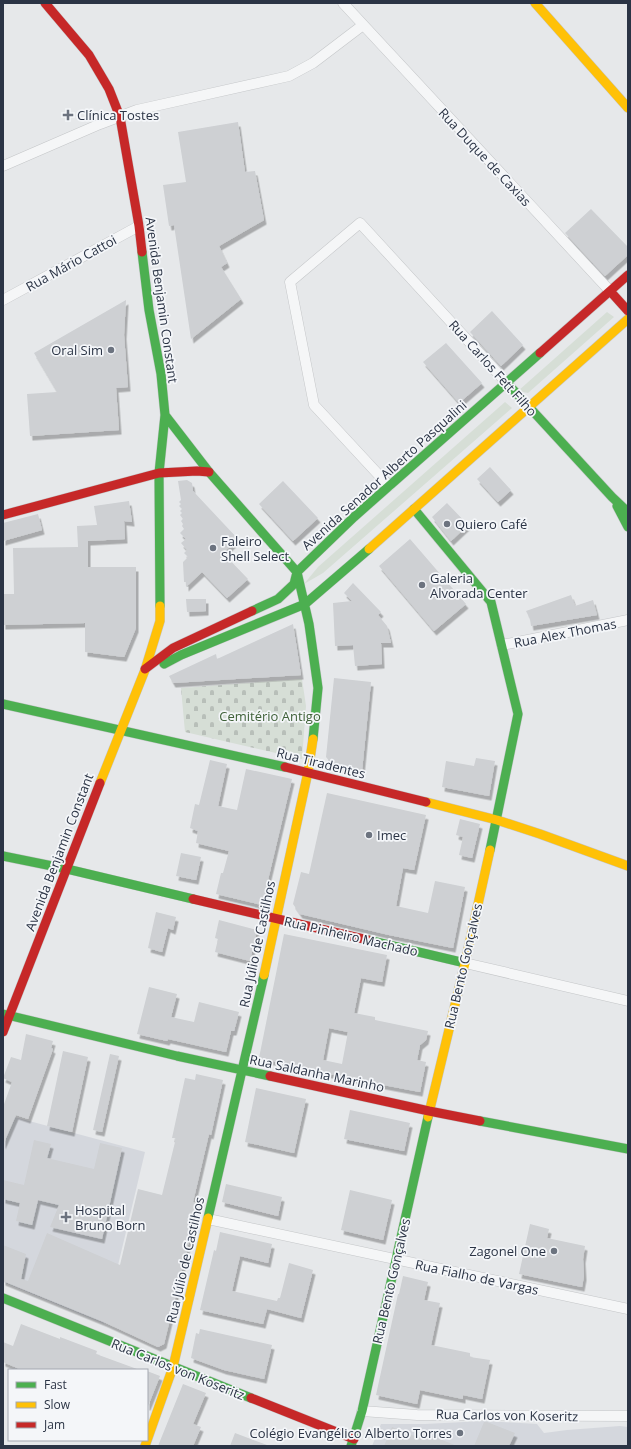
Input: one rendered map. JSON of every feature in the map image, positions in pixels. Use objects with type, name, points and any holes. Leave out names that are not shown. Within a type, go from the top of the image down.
[{"type":"main road","name":"Avenida Benjamin Constant","points":[[3,1032],[6,1015],[67,869],[145,670],[159,625],[159,473],[165,415],[161,374],[149,310],[139,226],[120,117],[109,90],[89,56],[45,3]]},
{"type":"main road","points":[[535,3],[628,108]]},
{"type":"main road","name":"Avenida Senador Alberto Pasqualini","points":[[145,670],[170,642],[278,599],[294,584],[297,572],[354,517],[628,275]]},
{"type":"main road","name":"Rua Duque de Caxias","points":[[610,291],[628,312]]},
{"type":"main road","points":[[140,681],[147,674],[170,660],[305,604],[628,318]]},
{"type":"main road","name":"Rua Carlos Fett Filho","points":[[506,382],[612,497],[628,512]]},
{"type":"main road","name":"Rua Júlio de Castilhos","points":[[148,1438],[173,1367],[243,1070],[308,772],[316,718],[318,688],[305,604],[297,572],[209,472],[165,415]]},
{"type":"main road","points":[[3,515],[159,473],[197,471],[209,472]]},
{"type":"main road","points":[[612,497],[628,527]]},
{"type":"main road","name":"Rua Bento Gonçalves","points":[[352,1443],[362,1411],[429,1111],[465,963],[497,820],[518,714],[491,602],[414,509]]},
{"type":"main road","points":[[159,625],[170,642],[182,655]]},
{"type":"main road","name":"Rua Tiradentes","points":[[3,704],[308,772],[497,820],[628,866]]},
{"type":"main road","name":"Rua Pinheiro Machado","points":[[3,856],[67,869],[465,963]]},
{"type":"main road","name":"Rua Saldanha Marinho","points":[[6,1015],[176,1056],[429,1111],[628,1149]]},
{"type":"main road","name":"Rua Carlos von Koseritz","points":[[3,1298],[173,1367],[352,1443]]},
{"type":"street","name":"Rua Duque de Caxias","points":[[343,3],[610,291]]},
{"type":"street","points":[[3,166],[100,124],[137,110],[289,76],[313,63],[363,25]]},
{"type":"street","name":"Rua Carlos Fett Filho","points":[[389,486],[314,405],[290,282],[360,223],[506,382]]},
{"type":"street","name":"Rua Mário Cattoi","points":[[3,300],[139,226]]},
{"type":"street","name":"Rua Alex Thomas","points":[[502,645],[628,620]]},
{"type":"street","name":"Rua Pinheiro Machado","points":[[465,963],[628,1001]]},
{"type":"street","name":"Rua Fialho de Vargas","points":[[208,1219],[628,1309]]},
{"type":"street","name":"Rua Carlos von Koseritz","points":[[362,1411],[417,1415],[628,1416]]},
{"type":"shaded area","name":"Hospital Bruno Born","points":[[3,1114],[145,1152],[104,1324],[3,1282]]},
{"type":"shaded area","name":"Colégio Evangélico Alberto Torres","points":[[484,1421],[537,1424],[544,1433],[620,1426],[628,1427],[628,1446],[372,1446],[381,1424],[425,1424]]},
{"type":"green space","points":[[607,312],[614,317],[528,393],[518,391]]},
{"type":"green space","points":[[505,402],[512,408],[323,573],[304,584],[318,567]]},
{"type":"green space","name":"Cemitério Antigo","points":[[302,679],[306,706],[302,759],[185,732],[181,688]]},
{"type":"building","points":[[238,122],[245,172],[255,171],[264,220],[219,246],[227,263],[221,267],[241,299],[191,339],[174,225],[169,226],[163,185],[186,182],[178,132]]},
{"type":"building","points":[[591,209],[628,247],[628,255],[605,276],[565,233]]},
{"type":"building","points":[[126,300],[124,335],[128,387],[116,388],[119,430],[30,436],[27,394],[57,392],[34,353]]},
{"type":"building","points":[[492,311],[523,345],[501,366],[470,332]]},
{"type":"building","points":[[446,343],[482,383],[459,403],[423,362]]},
{"type":"building","points":[[490,467],[511,490],[498,502],[477,479]]},
{"type":"building","points":[[187,480],[192,483],[193,491],[238,539],[223,553],[248,579],[227,598],[202,572],[186,587],[186,582],[184,582],[183,562],[188,557],[184,553],[187,550],[181,543],[186,539],[180,533],[184,529],[181,521],[183,519],[180,515],[182,513],[180,511],[182,509],[179,506],[181,504],[179,502],[181,500],[178,481]]},
{"type":"building","points":[[283,481],[318,518],[293,541],[259,504]]},
{"type":"building","points":[[129,501],[132,522],[124,521],[125,539],[88,541],[88,567],[136,567],[136,628],[124,657],[85,652],[85,623],[3,625],[3,594],[14,594],[13,548],[78,547],[77,526],[97,525],[94,506]]},
{"type":"building","name":"Quiero Café","points":[[447,503],[468,525],[451,541],[432,517]]},
{"type":"building","points":[[38,514],[42,530],[3,541],[3,523]]},
{"type":"building","name":"Galeria Alvorada Center","points":[[410,539],[466,604],[434,631],[379,566]]},
{"type":"building","points":[[353,583],[381,612],[378,615],[387,626],[391,643],[381,643],[382,664],[355,666],[353,645],[335,646],[333,603],[352,601],[344,593]]},
{"type":"building","points":[[571,595],[575,606],[593,600],[597,615],[531,626],[530,619],[526,611]]},
{"type":"building","points":[[186,599],[206,599],[206,611],[187,612]]},
{"type":"building","points":[[293,624],[301,675],[173,683],[169,676],[216,654],[217,659]]},
{"type":"building","points":[[334,678],[371,682],[362,771],[335,768],[326,757]]},
{"type":"building","points":[[476,758],[495,761],[489,796],[442,787],[446,761],[474,766]]},
{"type":"building","points":[[210,760],[227,764],[218,806],[237,810],[246,769],[292,779],[262,905],[216,894],[221,873],[223,873],[229,851],[196,843],[198,831],[190,828],[195,804],[199,805]]},
{"type":"building","points":[[327,793],[426,815],[414,870],[403,868],[396,906],[428,913],[435,881],[465,887],[453,948],[300,914],[293,904],[301,872],[309,874]]},
{"type":"building","points":[[460,819],[480,824],[472,858],[459,855],[463,837],[456,835]]},
{"type":"building","points":[[181,853],[201,857],[196,880],[176,876]]},
{"type":"building","points":[[156,912],[176,917],[173,930],[168,928],[162,952],[148,948]]},
{"type":"building","points":[[219,920],[257,930],[250,961],[215,952],[218,939],[215,938]]},
{"type":"building","points":[[284,934],[387,955],[382,982],[361,978],[354,1013],[375,1017],[375,1020],[428,1031],[426,1040],[420,1045],[417,1060],[426,1062],[420,1092],[357,1080],[259,1058]],"holes":[[[329,1028],[348,1032],[342,1064],[323,1060]]]},
{"type":"building","points":[[149,987],[177,994],[171,1017],[194,1022],[199,1002],[239,1012],[234,1031],[231,1031],[226,1052],[168,1039],[167,1041],[137,1034]]},
{"type":"building","points":[[26,1034],[53,1041],[51,1048],[53,1049],[28,1119],[16,1115],[3,1145],[3,1107],[12,1082],[3,1078],[11,1057],[21,1060]]},
{"type":"building","points":[[63,1051],[88,1057],[72,1132],[47,1126]]},
{"type":"building","points":[[110,1054],[119,1056],[102,1132],[93,1130]]},
{"type":"building","points":[[196,1074],[223,1080],[211,1135],[209,1134],[193,1202],[198,1204],[164,1344],[158,1347],[106,1323],[3,1281],[3,1245],[26,1254],[21,1279],[28,1281],[47,1233],[120,1265],[138,1189],[162,1195],[176,1138],[172,1138],[185,1078],[195,1080]]},
{"type":"building","points":[[256,1088],[306,1099],[294,1153],[245,1142]]},
{"type":"building","points":[[350,1110],[410,1123],[404,1151],[344,1139]]},
{"type":"building","points":[[34,1140],[51,1144],[47,1158],[94,1169],[100,1143],[122,1148],[102,1239],[50,1227],[59,1205],[38,1200],[32,1225],[16,1221],[20,1203],[3,1199],[3,1180],[24,1185]]},
{"type":"building","points":[[226,1184],[282,1197],[278,1216],[222,1202]]},
{"type":"building","points":[[350,1190],[392,1200],[383,1240],[341,1230]]},
{"type":"building","name":"Zagonel One","points":[[530,1224],[549,1229],[547,1238],[585,1246],[582,1287],[519,1274]]},
{"type":"building","points":[[220,1232],[272,1244],[268,1263],[240,1256],[232,1291],[277,1301],[278,1298],[280,1298],[289,1263],[313,1270],[301,1318],[267,1309],[263,1324],[200,1310],[214,1250],[216,1251]]},
{"type":"building","points":[[403,1276],[428,1282],[424,1300],[440,1303],[431,1345],[470,1353],[470,1357],[490,1360],[482,1399],[463,1395],[463,1399],[420,1390],[417,1404],[376,1395]]},
{"type":"building","points":[[21,1324],[97,1351],[96,1354],[137,1369],[20,1369],[3,1362],[3,1342],[13,1346]]},
{"type":"building","points":[[200,1329],[272,1345],[264,1379],[224,1370],[191,1358],[196,1333],[199,1334]]},
{"type":"building","points":[[148,1371],[160,1376],[148,1406]]},
{"type":"building","points":[[183,1384],[206,1393],[193,1424],[201,1427],[193,1446],[158,1446]]},
{"type":"building","points":[[484,1422],[515,1433],[509,1446],[474,1446]]},
{"type":"building","name":"Colégio Evangélico Alberto Torres","points":[[392,1427],[422,1439],[425,1433],[457,1446],[384,1446]]},
{"type":"building","points":[[235,1433],[267,1445],[267,1446],[230,1446]]},
{"type":"traffic: fast","points":[[142,252],[149,310],[161,374],[165,415],[159,473],[160,606]]},
{"type":"traffic: fast","points":[[252,611],[278,599],[294,584],[297,572],[354,517],[540,353]]},
{"type":"traffic: fast","points":[[506,382],[612,497],[628,512]]},
{"type":"traffic: fast","points":[[165,415],[209,472],[297,572],[309,624],[318,688],[313,739]]},
{"type":"traffic: fast","points":[[617,506],[628,527]]},
{"type":"traffic: fast","points":[[414,509],[491,602],[518,714],[490,850]]},
{"type":"traffic: fast","points":[[164,664],[181,655],[305,604],[369,549]]},
{"type":"traffic: fast","points":[[3,704],[285,767]]},
{"type":"traffic: fast","points":[[3,856],[67,869],[193,899]]},
{"type":"traffic: fast","points":[[368,940],[465,963]]},
{"type":"traffic: fast","points":[[208,1218],[264,975]]},
{"type":"traffic: fast","points":[[3,1014],[177,1056],[270,1076]]},
{"type":"traffic: fast","points":[[351,1446],[362,1411],[428,1117]]},
{"type":"traffic: fast","points":[[480,1121],[628,1149]]},
{"type":"traffic: fast","points":[[3,1298],[251,1398]]},
{"type":"traffic: slow","points":[[535,3],[628,108]]},
{"type":"traffic: slow","points":[[369,549],[628,319]]},
{"type":"traffic: slow","points":[[100,783],[145,670],[160,621],[160,606]]},
{"type":"traffic: slow","points":[[264,975],[308,772],[313,739]]},
{"type":"traffic: slow","points":[[426,802],[497,820],[628,866]]},
{"type":"traffic: slow","points":[[428,1117],[465,963],[490,850]]},
{"type":"traffic: slow","points":[[148,1438],[173,1367],[208,1218]]},
{"type":"traffic: slow","points":[[145,1446],[147,1441]]},
{"type":"traffic: jam","points":[[45,3],[89,55],[109,89],[120,117],[139,226],[142,252]]},
{"type":"traffic: jam","points":[[540,353],[628,275]]},
{"type":"traffic: jam","points":[[610,291],[628,311]]},
{"type":"traffic: jam","points":[[3,515],[159,473],[197,471],[209,472]]},
{"type":"traffic: jam","points":[[145,669],[173,648],[252,611]]},
{"type":"traffic: jam","points":[[285,767],[426,802]]},
{"type":"traffic: jam","points":[[3,1032],[100,783]]},
{"type":"traffic: jam","points":[[193,899],[368,940]]},
{"type":"traffic: jam","points":[[270,1076],[480,1121]]},
{"type":"traffic: jam","points":[[251,1398],[354,1439]]},
{"type":"place","name":"Clínica Tostes","points":[[68,115]]},
{"type":"place","name":"Oral Sim","points":[[111,350]]},
{"type":"place","name":"Quiero Café","points":[[447,524]]},
{"type":"place","name":"Faleiro Shell Select","points":[[213,548]]},
{"type":"place","name":"Galeria Alvorada Center","points":[[422,585]]},
{"type":"place","name":"Imec","points":[[369,835]]},
{"type":"place","name":"Hospital Bruno Born","points":[[66,1217]]},
{"type":"place","name":"Zagonel One","points":[[554,1251]]},
{"type":"place","name":"Colégio Evangélico Alberto Torres","points":[[460,1433]]}]
